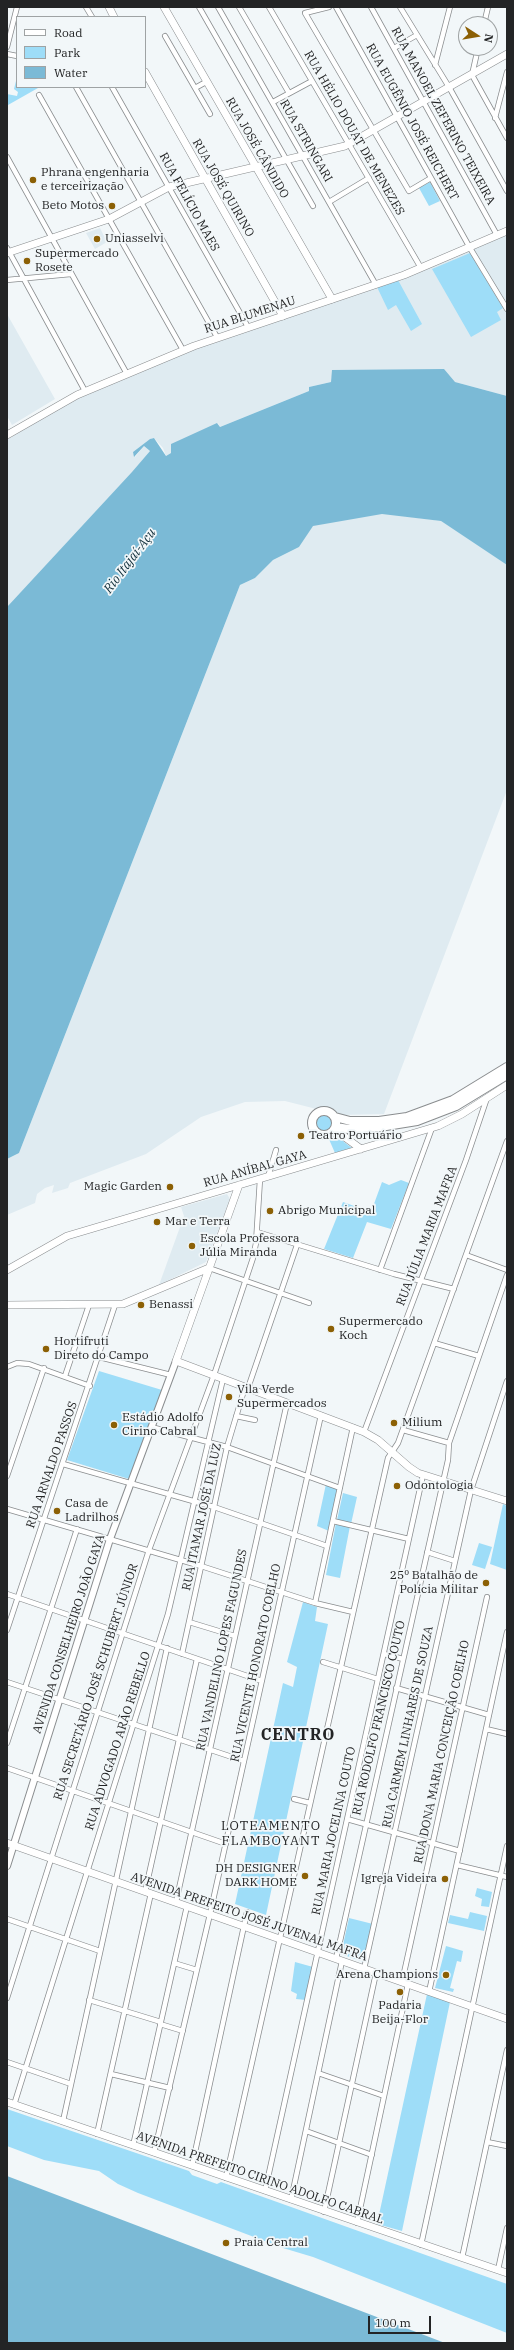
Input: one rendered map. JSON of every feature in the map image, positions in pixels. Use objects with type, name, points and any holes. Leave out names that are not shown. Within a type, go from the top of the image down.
[{"type":"highway","points":[[335,1117],[336,1127],[331,1134],[324,1136],[316,1132],[312,1124],[315,1115],[322,1111],[330,1112],[335,1117],[350,1121],[379,1121],[420,1113],[453,1100],[507,1067]]},
{"type":"highway","points":[[336,1127],[348,1129],[380,1127],[417,1121],[456,1106],[507,1075]]},
{"type":"main road","points":[[109,7],[114,16]]},
{"type":"main road","name":"RUA JOSÉ CÂNDIDO","points":[[164,7],[332,299]]},
{"type":"main road","points":[[8,251],[109,219],[169,187],[349,144],[507,54]]},
{"type":"main road","name":"RUA JOSÉ QUIRINO","points":[[146,74],[283,316]]},
{"type":"main road","name":"RUA BLUMENAU","points":[[7,435],[84,391],[183,350],[217,337],[376,285],[470,248],[507,231]]},
{"type":"main road","name":"RUA ANÍBAL GAYA","points":[[7,1270],[67,1236],[432,1128],[457,1118],[507,1085]]},
{"type":"main road","points":[[336,1127],[346,1138],[361,1149]]},
{"type":"main road","name":"AVENIDA CONSELHEIRO JOÃO GAYA","points":[[176,1361],[239,1185]]},
{"type":"main road","points":[[7,1305],[115,1305],[131,1301],[209,1268]]},
{"type":"main road","points":[[176,1361],[364,1432],[392,1451],[409,1467],[423,1475],[507,1501]]},
{"type":"main road","name":"AVENIDA PREFEITO JOSÉ JUVENAL MAFRA","points":[[10,1844],[507,2019]]},
{"type":"main road","name":"AVENIDA PREFEITO CIRINO ADOLFO CABRAL","points":[[10,2103],[507,2274]]},
{"type":"street","points":[[7,47],[17,7]]},
{"type":"street","points":[[86,7],[91,16]]},
{"type":"street","points":[[199,7],[313,206]]},
{"type":"street","name":"RUA STRINGARI","points":[[218,7],[376,285]]},
{"type":"street","points":[[239,7],[290,93]]},
{"type":"street","points":[[329,7],[305,13],[409,191],[431,178]]},
{"type":"street","name":"RUA EUGÊNIO JOSÉ REICHERT","points":[[336,7],[470,248],[507,309]]},
{"type":"street","name":"RUA MANOEL ZEFERINO TEIXEIRA","points":[[371,7],[497,235]]},
{"type":"street","points":[[400,7],[449,87],[507,191]]},
{"type":"street","points":[[435,65],[450,7]]},
{"type":"street","name":"RUA HÉLIO DOUAT DE MENEZES","points":[[271,8],[421,268]]},
{"type":"street","points":[[394,48],[416,35]]},
{"type":"street","points":[[165,36],[210,114]]},
{"type":"street","points":[[476,56],[472,74],[507,138]]},
{"type":"street","points":[[496,118],[507,72]]},
{"type":"street","points":[[272,102],[312,81]]},
{"type":"street","points":[[195,88],[206,82]]},
{"type":"street","points":[[77,88],[217,337]]},
{"type":"street","name":"RUA FELÍCIO MAES","points":[[113,88],[248,327]]},
{"type":"street","points":[[39,95],[183,350]]},
{"type":"street","points":[[7,156],[127,374]]},
{"type":"street","points":[[329,202],[369,178]]},
{"type":"street","points":[[8,251],[84,391]]},
{"type":"street","points":[[7,280],[72,274]]},
{"type":"street","name":"RUA JÚLIA MARIA MAFRA","points":[[364,1432],[466,1160],[487,1098]]},
{"type":"street","points":[[380,1270],[432,1128]]},
{"type":"street","points":[[226,2178],[388,1458],[398,1443],[403,1430],[507,1141]]},
{"type":"street","points":[[268,1177],[276,1150]]},
{"type":"street","name":"RUA SECRETÁRIO JOSÉ SCHUBERT JÚNIOR","points":[[7,1998],[148,1550],[214,1375],[255,1253],[260,1179]]},
{"type":"street","points":[[257,1232],[380,1270],[454,1289]]},
{"type":"street","name":"RUA ITAMAR JOSÉ DA LUZ","points":[[182,1654],[227,1447],[236,1416],[297,1245]]},
{"type":"street","points":[[466,1256],[507,1270]]},
{"type":"street","points":[[209,1268],[309,1303]]},
{"type":"street","name":"RUA RODOLFO FRANCISCO COUTO","points":[[291,2200],[318,2073],[366,1824],[450,1450],[449,1443],[507,1275]]},
{"type":"street","points":[[65,1376],[90,1305]]},
{"type":"street","name":"RUA ARNALDO PASSOS","points":[[7,1630],[90,1386],[115,1305]]},
{"type":"street","points":[[434,1343],[478,1356]]},
{"type":"street","points":[[99,1357],[171,1375]]},
{"type":"street","name":"AVENIDA CONSELHEIRO JOÃO GAYA","points":[[7,1866],[10,1844],[35,1778],[110,1539],[176,1361]]},
{"type":"street","points":[[7,1367],[26,1363],[44,1368],[90,1386]]},
{"type":"street","points":[[7,1476],[44,1368]]},
{"type":"street","name":"RUA ADVOGADO ARÃO REBELLO","points":[[10,2103],[25,2068],[158,1645],[181,1560],[223,1379]]},
{"type":"street","name":"RUA CARMEM LINHARES DE SOUZA","points":[[364,1969],[470,1490],[507,1381]]},
{"type":"street","name":"RUA VANDELINO LOPES FAGUNDES","points":[[176,1902],[272,1464],[287,1402]]},
{"type":"street","name":"RUA VICENTE HONORATO COELHO","points":[[154,2153],[226,1844],[321,1415]]},
{"type":"street","points":[[236,1416],[255,1420]]},
{"type":"street","points":[[151,1427],[207,1443],[227,1447],[340,1488]]},
{"type":"street","points":[[315,1602],[353,1427]]},
{"type":"street","points":[[403,1430],[449,1443]]},
{"type":"street","points":[[63,1464],[214,1507],[327,1546]]},
{"type":"street","name":"RUA MARIA JOCELINA COUTO","points":[[265,2191],[423,1475]]},
{"type":"street","points":[[7,1509],[201,1566],[315,1602],[353,1612]]},
{"type":"street","points":[[333,1522],[409,1539]]},
{"type":"street","points":[[7,1743],[77,1529]]},
{"type":"street","points":[[427,1552],[455,1561]]},
{"type":"street","points":[[7,1594],[262,1681]]},
{"type":"street","name":"RUA DONA MARIA CONCEIÇÃO COELHO","points":[[357,2223],[384,2096],[432,1843],[487,1597]]},
{"type":"street","points":[[189,1622],[235,1636]]},
{"type":"street","points":[[429,1992],[507,1632]]},
{"type":"street","points":[[63,2121],[167,1648]]},
{"type":"street","points":[[384,1654],[403,1659]]},
{"type":"street","points":[[97,2134],[124,2011],[161,1821],[197,1659]]},
{"type":"street","points":[[323,1662],[378,1679]]},
{"type":"street","points":[[7,1682],[244,1761]]},
{"type":"street","points":[[396,1688],[489,1715]]},
{"type":"street","points":[[486,1729],[507,1734]]},
{"type":"street","points":[[7,1768],[226,1844]]},
{"type":"street","points":[[294,1799],[310,1803]]},
{"type":"street","points":[[347,1819],[460,1851]]},
{"type":"street","points":[[421,2244],[507,1846]]},
{"type":"street","points":[[457,1866],[507,1877]]},
{"type":"street","points":[[133,2146],[187,1906]]},
{"type":"street","points":[[192,2166],[247,1912]]},
{"type":"street","points":[[7,1919],[100,1951]]},
{"type":"street","points":[[174,1963],[197,1970]]},
{"type":"street","points":[[324,2212],[376,1973]]},
{"type":"street","points":[[89,2000],[183,2031]]},
{"type":"street","points":[[462,2258],[507,2050]]},
{"type":"street","points":[[7,2062],[71,2084]]},
{"type":"street","points":[[318,2073],[384,2096]]},
{"type":"street","points":[[110,2074],[170,2088]]},
{"type":"street","points":[[306,2131],[372,2154]]},
{"type":"street","points":[[487,2142],[507,2146]]},
{"type":"street","points":[[498,2270],[507,2228]]},
{"type":"shaded area","name":"Uniasselvi","points":[[100,228],[107,242],[95,249],[86,233]]},
{"type":"shaded area","points":[[507,233],[507,396],[455,382],[333,370],[331,382],[309,387],[309,391],[220,427],[218,423],[166,456],[163,448],[154,438],[150,439],[133,452],[135,457],[144,446],[150,451],[132,473],[7,607],[7,440],[66,403],[194,347],[304,311]]},
{"type":"shaded area","points":[[7,314],[55,399],[12,425],[7,416]]},
{"type":"shaded area","points":[[382,513],[441,521],[507,565],[507,790],[384,1114],[340,1115],[285,1101],[245,1102],[201,1117],[146,1154],[70,1183],[68,1188],[52,1193],[54,1185],[45,1188],[37,1194],[35,1203],[7,1215],[7,1159],[19,1153],[240,585],[255,578],[273,560],[299,547],[313,525]]},
{"type":"shaded area","name":"Escola Professora Júlia Miranda","points":[[227,1194],[230,1199],[206,1262],[159,1285],[184,1216],[181,1207]]},
{"type":"green space","points":[[16,81],[16,88],[38,88],[8,105],[7,94],[17,96],[18,92],[14,89]]},
{"type":"green space","points":[[430,182],[440,201],[429,206],[419,188]]},
{"type":"green space","points":[[470,253],[503,308],[497,312],[501,320],[471,337],[432,269]]},
{"type":"green space","points":[[398,280],[422,324],[411,331],[396,305],[388,310],[377,287]]},
{"type":"green space","points":[[321,1115],[327,1115],[332,1120],[330,1129],[327,1131],[321,1131],[316,1126],[316,1120]]},
{"type":"green space","points":[[338,1132],[344,1142],[352,1148],[335,1153],[328,1137]]},
{"type":"green space","points":[[401,1180],[409,1183],[391,1229],[367,1222],[353,1258],[324,1249],[343,1202],[371,1212],[382,1182],[389,1185]]},
{"type":"green space","name":"Estádio Adolfo Cirino Cabral","points":[[99,1371],[162,1390],[129,1479],[67,1460]]},
{"type":"green space","points":[[326,1484],[339,1489],[329,1531],[317,1526]]},
{"type":"green space","points":[[343,1493],[357,1497],[351,1524],[337,1520]]},
{"type":"green space","points":[[503,1504],[507,1506],[507,1570],[490,1564]]},
{"type":"green space","points":[[336,1523],[350,1526],[340,1578],[326,1575]]},
{"type":"green space","points":[[479,1543],[492,1547],[485,1569],[472,1565]]},
{"type":"green space","points":[[303,1602],[317,1607],[315,1621],[328,1624],[266,1915],[235,1904],[283,1683],[293,1687],[297,1667],[287,1662]]},
{"type":"green space","points":[[477,1888],[492,1892],[489,1907],[481,1906],[482,1899],[475,1896]]},
{"type":"green space","points":[[470,1912],[487,1916],[484,1931],[448,1923],[450,1915],[468,1919]]},
{"type":"green space","points":[[349,1918],[373,1924],[364,1962],[341,1954]]},
{"type":"green space","name":"Arena Champions","points":[[446,1946],[463,1951],[461,1962],[457,1961],[450,1988],[454,1989],[453,1992],[435,1988]]},
{"type":"green space","points":[[295,1962],[313,1967],[306,2000],[296,1999],[297,1994],[291,1991]]},
{"type":"green space","points":[[427,1994],[450,2002],[402,2231],[377,2224]]},
{"type":"green space","points":[[7,2109],[189,2171],[192,2175],[217,2184],[221,2182],[507,2284],[507,2333],[313,2257],[283,2248],[138,2193],[118,2184],[99,2171],[44,2160],[7,2146]]},
{"type":"water","name":"Rio Itajaí-Açu","points":[[444,369],[455,382],[507,396],[507,565],[441,521],[382,514],[313,526],[299,547],[273,560],[255,578],[240,585],[19,1153],[7,1159],[7,607],[150,451],[144,446],[134,457],[133,452],[150,439],[154,438],[166,456],[171,453],[171,444],[217,423],[220,427],[309,391],[309,387],[331,382],[332,370]]},
{"type":"water","points":[[7,2176],[445,2343],[7,2343]]},
{"type":"place","name":"Phrana engenharia e terceirização","points":[[33,180]]},
{"type":"place","name":"Beto Motos","points":[[112,206]]},
{"type":"place","name":"Uniasselvi","points":[[97,239]]},
{"type":"place","name":"Supermercado Rosete","points":[[27,261]]},
{"type":"place","name":"Teatro Portuário","points":[[301,1136]]},
{"type":"place","name":"Magic Garden","points":[[170,1187]]},
{"type":"place","name":"Abrigo Municipal","points":[[270,1211]]},
{"type":"place","name":"Mar e Terra","points":[[157,1222]]},
{"type":"place","name":"Escola Professora Júlia Miranda","points":[[192,1246]]},
{"type":"place","name":"Benassi","points":[[141,1305]]},
{"type":"place","name":"Supermercado Koch","points":[[331,1329]]},
{"type":"place","name":"Hortifruti Direto do Campo","points":[[46,1349]]},
{"type":"place","name":"Vila Verde Supermercados","points":[[229,1397]]},
{"type":"place","name":"Milium","points":[[394,1423]]},
{"type":"place","name":"Estádio Adolfo Cirino Cabral","points":[[114,1425]]},
{"type":"place","name":"Odontologia","points":[[397,1486]]},
{"type":"place","name":"Casa de Ladrilhos","points":[[57,1511]]},
{"type":"place","name":"25º Batalhão de Polícia Militar","points":[[486,1583]]},
{"type":"place","name":"DH DESIGNER DARK HOME","points":[[305,1876]]},
{"type":"place","name":"Igreja Videira","points":[[445,1879]]},
{"type":"place","name":"Arena Champions","points":[[446,1975]]},
{"type":"place","name":"Padaria Beija-Flor","points":[[400,1992]]},
{"type":"place","name":"Praia Central","points":[[226,2243]]},
{"type":"district","name":"CENTRO","points":[[298,1735]]},
{"type":"district","name":"LOTEAMENTO FLAMBOYANT","points":[[271,1834]]}]
